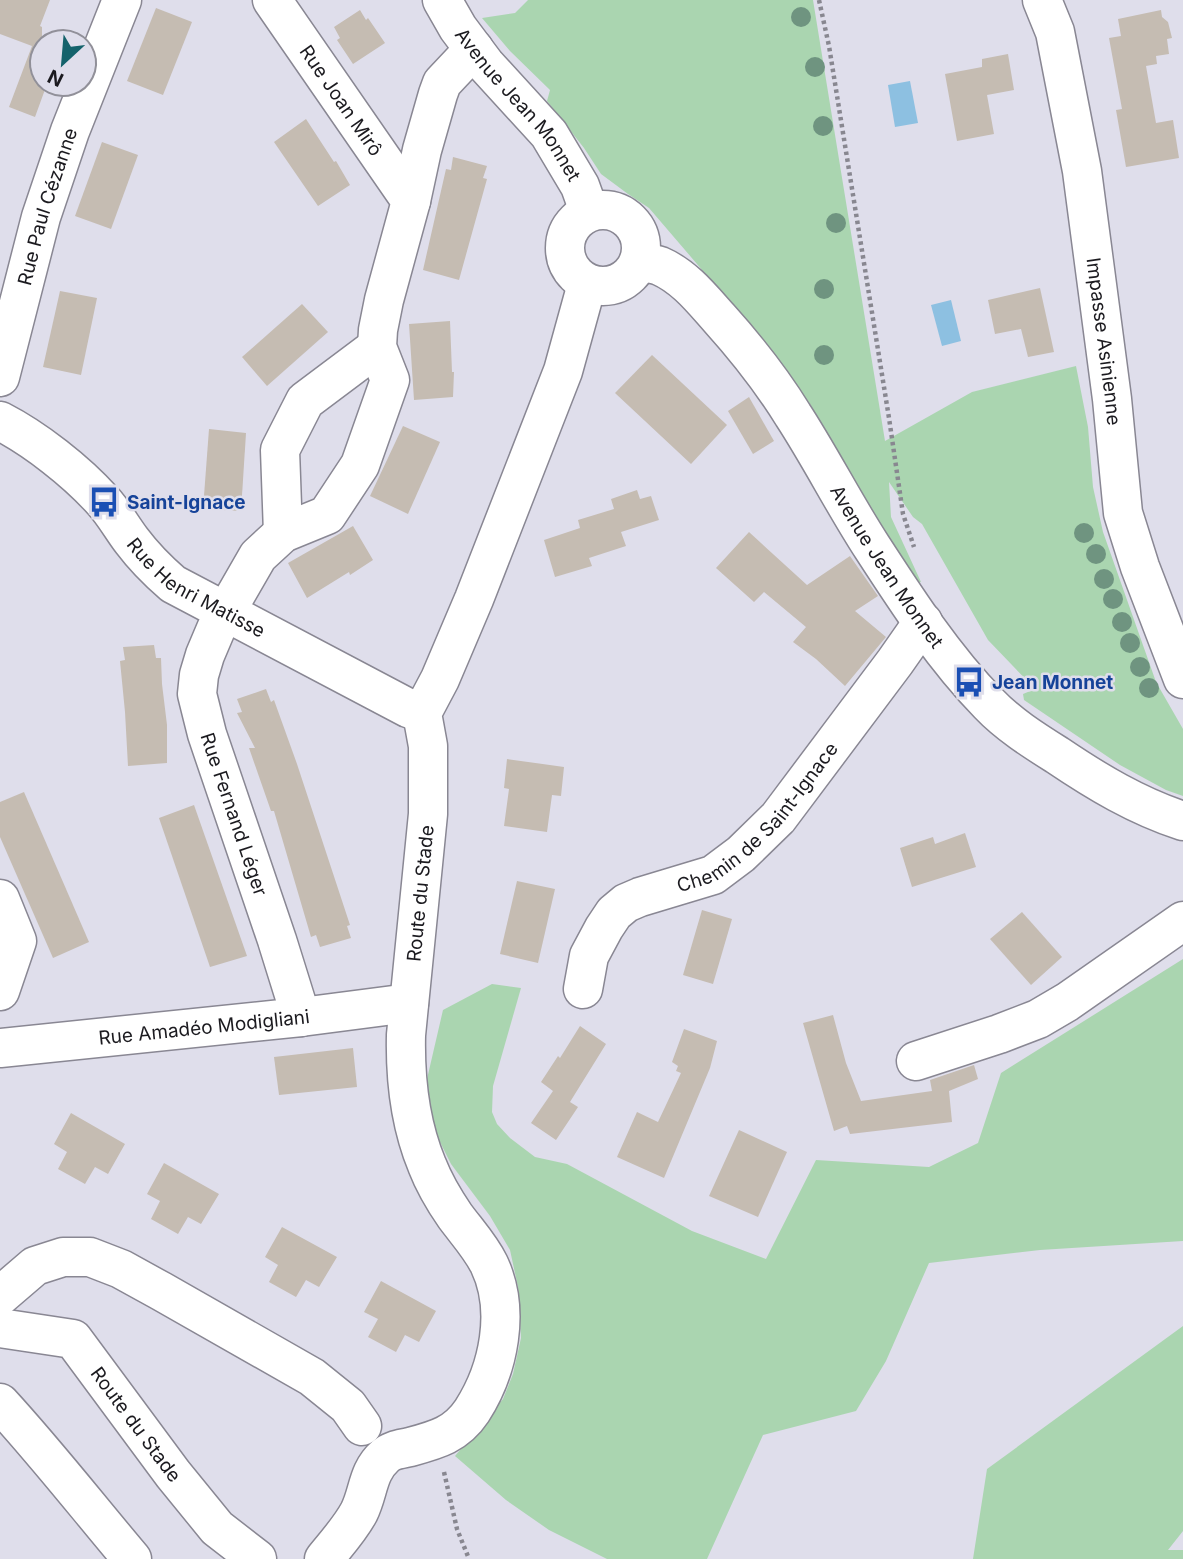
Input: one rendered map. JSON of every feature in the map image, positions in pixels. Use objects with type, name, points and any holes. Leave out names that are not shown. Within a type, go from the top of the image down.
[{"type":"street","name":"Rue Paul Cézanne","points":[[0,377],[40,217],[70,131],[122,0]]},
{"type":"street","name":"Rue Joan Mirô","points":[[272,0],[411,201]]},
{"type":"street","name":"Avenue Jean Monnet","points":[[442,0],[458,28],[485,64],[549,134],[580,186],[589,212]]},
{"type":"street","name":"Impasse Asinienne","points":[[1042,0],[1055,32],[1082,171],[1112,399],[1123,513],[1140,567],[1183,679]]},
{"type":"street","points":[[226,613],[258,556],[284,533],[327,515],[360,465],[390,380],[377,347],[378,330],[425,139],[442,83],[474,49]]},
{"type":"street","points":[[611,210],[631,220],[641,240],[639,262],[627,279],[608,287],[587,284],[570,269],[564,247],[571,225],[589,212],[611,210]]},
{"type":"street","name":"Avenue Jean Monnet","points":[[639,262],[658,265],[679,277],[732,332],[793,414],[871,546],[923,622],[991,706],[1028,736],[1125,798],[1183,821]]},
{"type":"street","points":[[422,713],[440,679],[469,611],[563,371],[587,284]]},
{"type":"street","points":[[284,533],[280,450],[305,401],[377,347]]},
{"type":"street","name":"Rue Henri Matisse","points":[[0,421],[24,433],[67,467],[104,502],[133,543],[173,584],[422,713]]},
{"type":"street","name":"Rue Fernand Léger","points":[[226,613],[205,655],[197,694],[207,734],[301,1017]]},
{"type":"street","name":"Chemin de Saint-Ignace","points":[[583,989],[589,956],[614,914],[626,903],[640,897],[713,875],[741,853],[778,818],[923,622]]},
{"type":"street","name":"Route du Stade","points":[[375,1439],[437,1440],[456,1430],[471,1412],[483,1390],[498,1348],[500,1317],[497,1286],[488,1263],[441,1195],[426,1164],[416,1133],[405,1069],[428,814],[428,746],[422,713]]},
{"type":"street","points":[[0,899],[16,941],[0,992],[7,1047]]},
{"type":"street","points":[[916,1061],[1038,1019],[1183,921]]},
{"type":"street","name":"Rue Amadéo Modigliani","points":[[7,1047],[301,1017],[409,1003]]},
{"type":"street","points":[[0,1296],[35,1266],[63,1257],[90,1257],[121,1269],[312,1377],[348,1406],[375,1439],[377,1464],[358,1514],[324,1559]]},
{"type":"street","name":"Route du Stade","points":[[0,1328],[73,1339],[173,1474],[217,1528],[257,1559]]},
{"type":"street","points":[[0,1403],[132,1559]]},
{"type":"path","points":[[819,0],[903,514],[917,555]]},
{"type":"path","points":[[437,1440],[457,1529],[469,1559]]},
{"type":"green space","points":[[528,0],[813,0],[885,441],[972,392],[1076,366],[1088,427],[1093,487],[1103,532],[1156,682],[1183,729],[1183,796],[1166,790],[1120,765],[1024,700],[1023,694],[1035,689],[988,640],[922,524],[913,517],[889,482],[891,517],[921,582],[913,583],[810,404],[751,327],[649,208],[601,174],[547,101],[550,90],[510,51],[482,18],[515,13]]},
{"type":"green space","points":[[1183,959],[1183,1241],[1040,1250],[929,1263],[886,1361],[856,1411],[763,1435],[707,1559],[607,1559],[549,1530],[506,1500],[455,1456],[503,1399],[513,1374],[521,1338],[518,1287],[510,1250],[490,1216],[451,1164],[434,1130],[427,1079],[443,1010],[492,984],[521,988],[493,1086],[492,1112],[497,1124],[535,1157],[567,1164],[692,1231],[766,1259],[816,1160],[929,1167],[978,1143],[1001,1073]]},
{"type":"green space","points":[[1183,1326],[1183,1531],[1168,1550],[1183,1550],[1183,1559],[973,1559],[987,1469]]},
{"type":"water","points":[[910,81],[918,123],[895,127],[888,85]]},
{"type":"water","points":[[951,300],[961,341],[942,346],[931,305]]},
{"type":"building","points":[[0,0],[50,0],[40,26],[42,28],[28,28],[28,44],[0,34]]},
{"type":"building","points":[[156,8],[192,22],[163,95],[127,81]]},
{"type":"building","points":[[360,10],[385,43],[353,64],[337,40],[340,38],[334,27]]},
{"type":"building","points":[[1161,10],[1162,17],[1168,22],[1172,38],[1167,39],[1169,54],[1156,56],[1157,64],[1146,66],[1156,123],[1173,120],[1179,158],[1126,167],[1116,110],[1122,109],[1109,38],[1121,36],[1118,19]]},
{"type":"building","points":[[1008,54],[1014,90],[987,95],[994,134],[957,141],[945,74],[982,67],[982,59]]},
{"type":"building","points":[[28,57],[28,98],[42,98],[35,117],[9,107]]},
{"type":"building","points":[[306,119],[350,185],[318,206],[274,142]]},
{"type":"building","points":[[102,142],[138,155],[111,229],[75,216]]},
{"type":"building","points":[[453,157],[487,166],[483,178],[487,179],[459,280],[423,270],[446,169],[451,170]]},
{"type":"building","points":[[1040,288],[1054,352],[1028,357],[1021,329],[995,334],[988,300]]},
{"type":"building","points":[[60,291],[97,298],[81,375],[43,367]]},
{"type":"building","points":[[302,304],[328,332],[267,386],[242,357]]},
{"type":"building","points":[[450,321],[453,397],[414,400],[409,324]]},
{"type":"building","points":[[652,355],[727,425],[691,464],[615,393]]},
{"type":"building","points":[[749,397],[774,441],[753,454],[728,411]]},
{"type":"building","points":[[403,426],[440,442],[408,514],[370,496]]},
{"type":"building","points":[[209,429],[246,433],[241,511],[203,509]]},
{"type":"building","points":[[637,490],[640,499],[651,496],[659,520],[621,532],[626,546],[589,558],[592,566],[555,577],[544,540],[580,528],[578,520],[614,509],[611,499]]},
{"type":"building","points":[[353,526],[373,560],[307,598],[288,563]]},
{"type":"building","points":[[749,532],[807,585],[850,556],[878,596],[855,611],[886,637],[845,686],[793,642],[806,627],[764,592],[754,602],[716,568]]},
{"type":"building","points":[[154,645],[156,658],[161,658],[167,725],[167,763],[128,766],[120,661],[125,660],[123,647]]},
{"type":"building","points":[[266,689],[271,702],[274,700],[297,764],[350,925],[347,926],[351,938],[320,947],[316,935],[311,937],[274,811],[271,811],[249,748],[255,748],[237,713],[242,712],[237,699]]},
{"type":"building","points":[[507,759],[564,767],[561,796],[552,795],[547,832],[504,826],[509,789],[504,788]]},
{"type":"building","points":[[24,792],[89,942],[53,958],[0,837],[0,802]]},
{"type":"building","points":[[194,805],[247,956],[210,967],[159,818]]},
{"type":"building","points":[[965,833],[976,867],[912,887],[900,848],[933,837],[935,844]]},
{"type":"building","points":[[517,881],[555,889],[538,963],[500,954]]},
{"type":"building","points":[[702,910],[732,919],[713,984],[683,975]]},
{"type":"building","points":[[1022,912],[1062,957],[1031,985],[990,939]]},
{"type":"building","points":[[833,1015],[846,1063],[861,1101],[932,1091],[930,1080],[974,1065],[978,1079],[949,1091],[952,1122],[850,1134],[847,1126],[834,1131],[803,1023]]},
{"type":"building","points":[[580,1026],[606,1044],[570,1102],[578,1107],[556,1140],[531,1123],[553,1091],[541,1082]]},
{"type":"building","points":[[684,1029],[717,1041],[710,1068],[664,1178],[617,1157],[637,1112],[658,1122],[681,1073],[676,1071],[678,1066],[672,1062]]},
{"type":"building","points":[[353,1048],[357,1087],[279,1095],[274,1057]]},
{"type":"building","points":[[71,1113],[125,1144],[108,1174],[95,1167],[85,1184],[58,1169],[67,1152],[54,1144]]},
{"type":"building","points":[[739,1130],[787,1152],[758,1217],[709,1196]]},
{"type":"building","points":[[164,1163],[219,1194],[201,1224],[188,1217],[178,1234],[151,1219],[160,1201],[147,1194]]},
{"type":"building","points":[[282,1227],[337,1257],[319,1287],[306,1280],[296,1297],[269,1282],[278,1265],[265,1257]]},
{"type":"building","points":[[381,1281],[436,1311],[419,1342],[405,1335],[396,1352],[368,1337],[378,1319],[364,1312]]},
{"type":"place","name":"Saint-Ignace","points":[[104,502]]},
{"type":"place","name":"Jean Monnet","points":[[969,682]]}]
